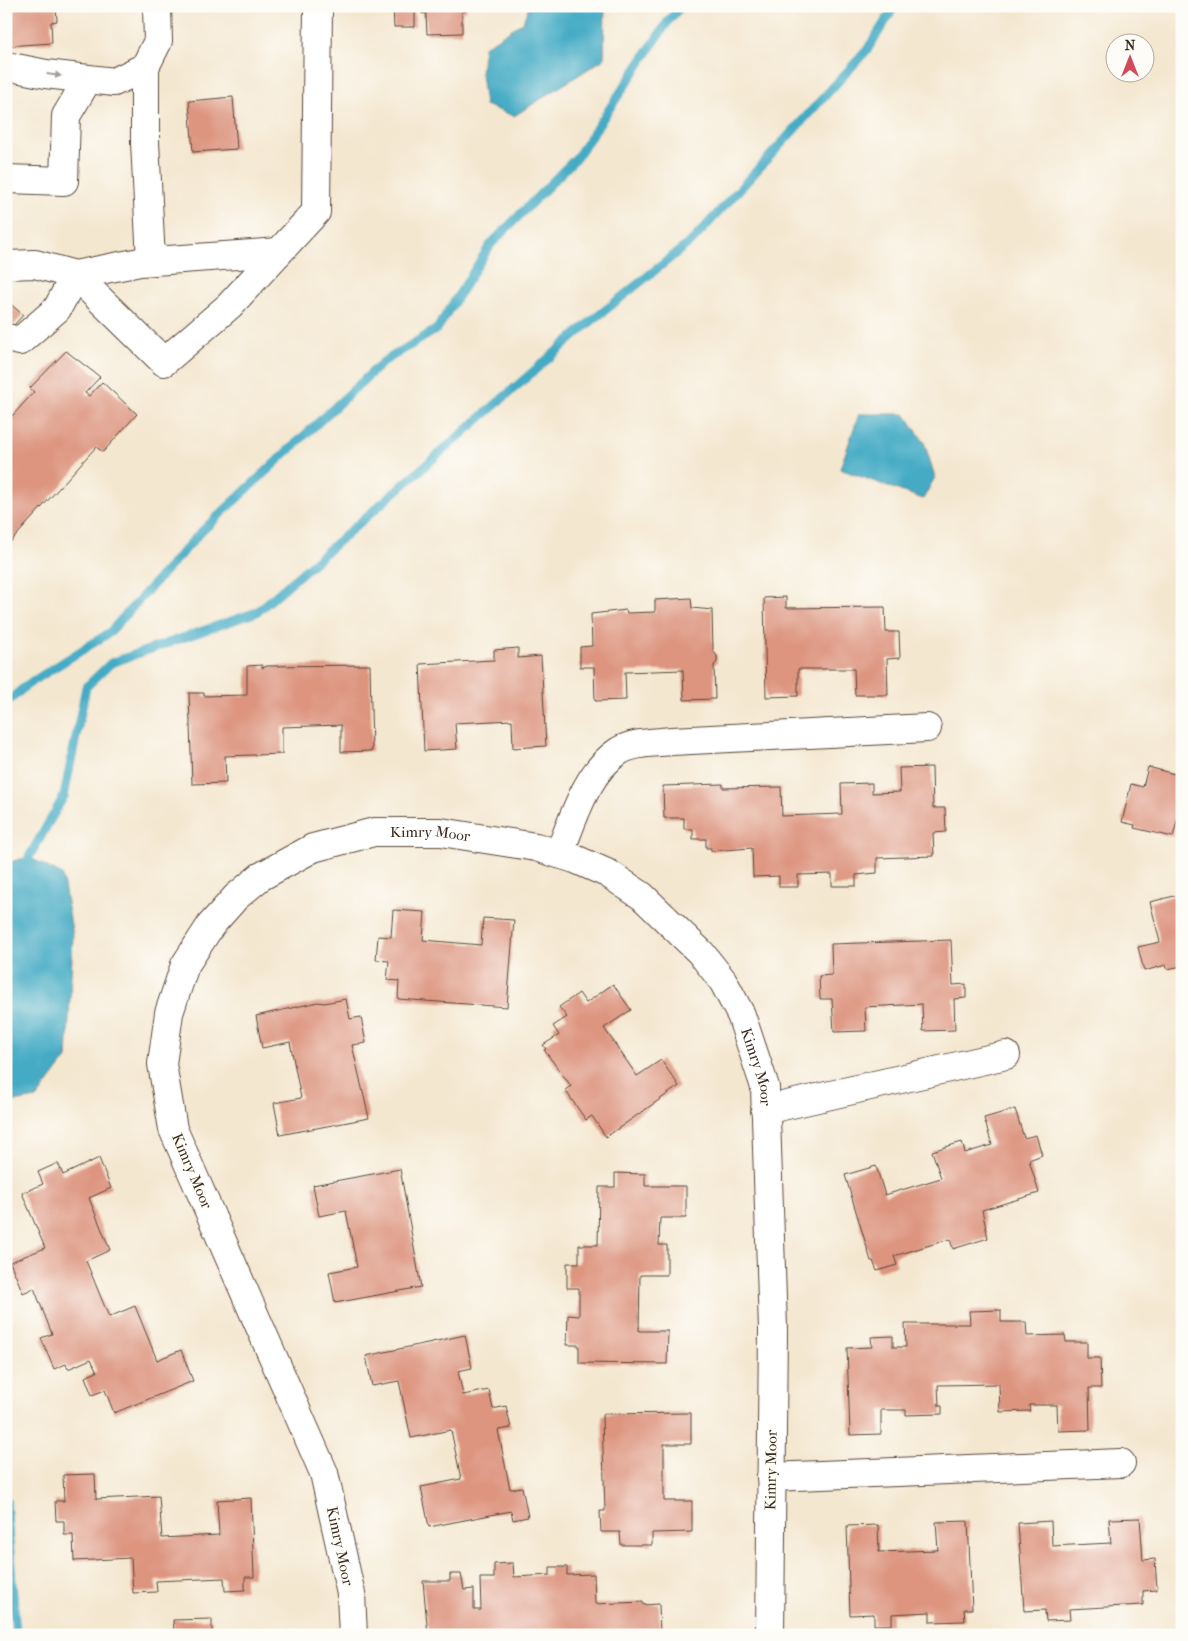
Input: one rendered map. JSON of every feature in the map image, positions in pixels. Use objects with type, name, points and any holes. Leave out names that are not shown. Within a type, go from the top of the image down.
[{"type":"street","points":[[151,260],[145,142],[145,67],[158,41],[157,6]]},
{"type":"street","points":[[75,275],[164,362],[228,306],[316,212],[318,6]]},
{"type":"street","points":[[6,66],[46,74],[114,82],[145,67]]},
{"type":"street","points":[[6,179],[64,181],[66,116],[88,79]]},
{"type":"street","points":[[6,265],[35,264],[75,275],[151,260],[279,252]]},
{"type":"street","points":[[6,338],[20,341],[56,309],[75,275]]},
{"type":"street","points":[[558,854],[584,795],[603,765],[620,751],[641,744],[672,741],[927,728]]},
{"type":"street","name":"Kimry Moor","points":[[353,1635],[351,1594],[324,1473],[173,1129],[162,1064],[169,1012],[185,965],[211,925],[223,911],[260,877],[313,848],[374,832],[442,832],[536,847],[609,874],[642,896],[701,953],[723,981],[741,1016],[765,1086],[772,1329],[770,1635]]},
{"type":"street","points":[[766,1110],[1006,1055]]},
{"type":"street","points":[[771,1477],[1121,1463]]},
{"type":"water","points":[[529,6],[605,6],[604,59],[514,116],[485,105],[481,73],[484,47],[523,22]]},
{"type":"water","points":[[859,414],[905,414],[924,442],[935,477],[923,499],[840,469]]},
{"type":"water","points":[[29,857],[62,875],[73,936],[67,1058],[37,1098],[6,1103],[6,863]]},
{"type":"building","points":[[6,6],[56,6],[57,21],[51,22],[52,43],[6,46]]},
{"type":"building","points":[[393,6],[415,6],[415,27],[394,27]]},
{"type":"building","points":[[422,6],[466,6],[466,11],[462,11],[462,33],[427,34],[426,13],[422,14]]},
{"type":"building","points":[[233,97],[237,149],[193,152],[189,101]]},
{"type":"building","points":[[6,300],[23,315],[6,334]]},
{"type":"building","points":[[66,351],[100,377],[85,393],[89,396],[102,382],[137,414],[103,452],[96,447],[6,547],[6,411],[12,416],[34,392],[30,388]]},
{"type":"building","points":[[786,597],[786,608],[885,607],[886,632],[899,632],[900,658],[887,659],[888,695],[855,695],[854,669],[798,669],[798,696],[766,697],[764,598]]},
{"type":"building","points":[[691,598],[692,608],[712,610],[713,651],[717,656],[717,662],[714,665],[715,699],[684,700],[683,670],[625,672],[626,700],[595,701],[594,667],[580,667],[580,647],[592,646],[591,614],[626,610],[627,613],[655,612],[655,600]]},
{"type":"building","points":[[518,648],[518,658],[541,656],[546,746],[513,748],[512,720],[455,723],[457,749],[424,751],[420,664],[494,660],[494,650]]},
{"type":"building","points":[[262,665],[262,668],[267,666],[370,665],[372,751],[341,752],[341,725],[282,727],[282,754],[225,756],[226,783],[192,784],[189,693],[204,693],[204,696],[247,695],[247,666]]},
{"type":"building","points":[[932,767],[933,808],[945,808],[946,832],[933,833],[934,856],[877,858],[877,873],[856,875],[856,886],[832,886],[832,874],[798,875],[798,887],[779,887],[779,876],[753,877],[752,848],[711,851],[711,848],[706,848],[706,839],[693,839],[693,829],[684,829],[684,818],[664,818],[663,786],[723,784],[723,788],[781,787],[782,816],[842,814],[841,784],[872,783],[872,793],[900,792],[899,768]]},
{"type":"building","points":[[1148,767],[1182,776],[1182,802],[1173,837],[1134,828],[1135,825],[1122,822],[1131,784],[1143,787]]},
{"type":"building","points":[[1182,894],[1182,966],[1167,969],[1166,965],[1144,971],[1138,947],[1160,942],[1150,902]]},
{"type":"building","points":[[393,910],[425,912],[423,940],[481,945],[483,918],[514,920],[507,1007],[398,999],[399,981],[387,980],[389,961],[376,960],[378,936],[391,937]]},
{"type":"building","points":[[951,940],[953,985],[966,984],[966,998],[954,999],[955,1030],[923,1031],[922,1004],[865,1007],[866,1031],[834,1032],[832,999],[820,999],[819,976],[832,975],[831,944]]},
{"type":"building","points":[[613,984],[631,1010],[604,1028],[637,1076],[661,1060],[679,1086],[606,1137],[592,1116],[586,1120],[565,1090],[571,1086],[544,1050],[546,1049],[543,1045],[559,1035],[553,1026],[567,1017],[559,1007],[579,993],[586,1003]]},
{"type":"building","points":[[346,999],[350,1019],[361,1017],[366,1043],[352,1045],[369,1118],[280,1135],[274,1103],[301,1098],[290,1042],[262,1048],[256,1016],[318,1002],[324,1003]]},
{"type":"building","points":[[1015,1109],[1024,1138],[1036,1135],[1042,1155],[1029,1160],[1039,1193],[982,1210],[988,1238],[953,1249],[950,1239],[894,1256],[897,1265],[877,1271],[873,1261],[871,1261],[845,1175],[876,1166],[885,1195],[941,1178],[932,1151],[962,1142],[965,1153],[992,1145],[984,1118]]},
{"type":"building","points":[[99,1158],[111,1188],[89,1198],[110,1250],[86,1261],[109,1317],[135,1306],[157,1360],[181,1350],[193,1381],[114,1413],[105,1390],[92,1395],[85,1377],[97,1372],[91,1359],[68,1369],[66,1364],[54,1369],[41,1338],[52,1334],[34,1288],[23,1293],[10,1262],[45,1248],[22,1193],[43,1184],[38,1172],[58,1163],[63,1175]]},
{"type":"building","points":[[400,1169],[421,1287],[335,1303],[329,1272],[357,1267],[346,1211],[319,1216],[313,1185]]},
{"type":"building","points":[[615,1173],[645,1174],[645,1186],[686,1186],[686,1218],[660,1218],[659,1245],[667,1245],[667,1275],[640,1275],[639,1331],[668,1331],[667,1364],[579,1363],[579,1345],[567,1345],[568,1315],[579,1316],[579,1288],[567,1288],[567,1263],[579,1263],[579,1245],[598,1245],[599,1187],[615,1187]]},
{"type":"building","points":[[1001,1310],[1001,1322],[1026,1322],[1027,1336],[1065,1335],[1066,1342],[1087,1342],[1087,1358],[1100,1358],[1101,1388],[1089,1388],[1090,1430],[1058,1431],[1057,1405],[1029,1405],[1030,1411],[1000,1412],[999,1384],[938,1385],[939,1406],[942,1406],[942,1414],[906,1415],[906,1410],[881,1410],[881,1434],[850,1435],[847,1348],[872,1347],[871,1337],[893,1336],[893,1347],[906,1347],[905,1324],[970,1324],[969,1311]]},
{"type":"building","points":[[465,1335],[472,1368],[458,1371],[463,1395],[489,1390],[493,1409],[506,1406],[511,1428],[498,1430],[510,1489],[522,1487],[528,1517],[513,1520],[511,1511],[429,1527],[421,1487],[461,1479],[451,1430],[411,1438],[399,1381],[372,1386],[366,1356]]},
{"type":"building","points":[[691,1413],[691,1444],[664,1444],[664,1501],[692,1501],[692,1532],[652,1533],[652,1545],[621,1545],[620,1532],[601,1532],[600,1511],[605,1511],[602,1417],[604,1414]]},
{"type":"building","points":[[95,1474],[96,1499],[159,1496],[162,1538],[219,1535],[217,1500],[251,1498],[254,1577],[245,1577],[245,1590],[225,1591],[224,1578],[156,1581],[157,1592],[133,1593],[131,1558],[74,1561],[73,1535],[64,1535],[64,1521],[56,1521],[55,1501],[64,1501],[63,1475]]},
{"type":"building","points":[[1140,1518],[1143,1560],[1155,1559],[1157,1590],[1143,1591],[1143,1605],[1069,1609],[1070,1620],[1046,1621],[1045,1610],[1024,1611],[1018,1523],[1051,1521],[1052,1546],[1111,1543],[1109,1519]]},
{"type":"building","points":[[968,1521],[972,1609],[964,1609],[965,1621],[930,1622],[930,1612],[892,1614],[892,1625],[874,1625],[874,1614],[850,1615],[847,1526],[878,1525],[879,1552],[938,1550],[936,1522]]},
{"type":"building","points":[[513,1563],[514,1577],[550,1575],[550,1567],[567,1567],[567,1575],[594,1574],[595,1604],[643,1602],[643,1605],[659,1604],[660,1633],[655,1633],[655,1635],[428,1635],[423,1581],[450,1581],[450,1574],[461,1574],[464,1590],[474,1589],[474,1610],[481,1610],[480,1578],[494,1578],[494,1564]]},
{"type":"building","points":[[212,1619],[212,1635],[123,1635],[122,1632],[174,1630],[173,1620]]},
{"type":"building","points":[[266,1630],[266,1635],[227,1635],[227,1631]]},
{"type":"waterway","points":[[6,703],[27,685],[109,633],[200,533],[383,362],[437,329],[491,244],[577,157],[669,20],[681,6]]},
{"type":"waterway","points":[[27,869],[29,857],[64,796],[86,687],[111,663],[257,612],[588,324],[694,239],[867,50],[895,6]]},
{"type":"waterway","points":[[6,1501],[16,1635]]}]
